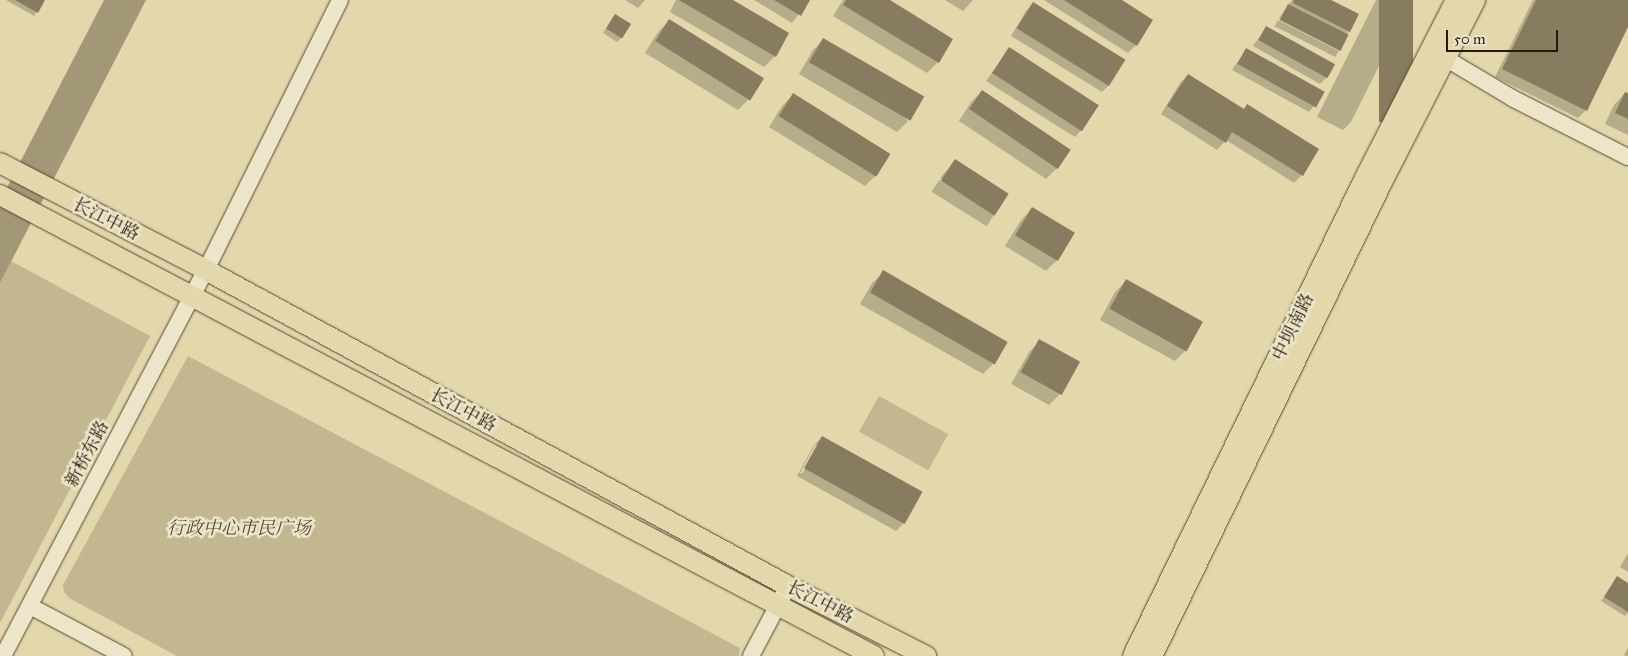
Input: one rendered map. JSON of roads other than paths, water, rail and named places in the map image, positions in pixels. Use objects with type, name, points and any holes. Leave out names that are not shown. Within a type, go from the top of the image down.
[{"type":"main road","name":"中坝南路","points":[[1133,656],[1366,176],[1456,0]]},
{"type":"main road","name":"中坝南路","points":[[1152,656],[1381,184],[1475,0]]},
{"type":"main road","name":"长江中路","points":[[4,165],[206,270],[788,586],[926,656]]},
{"type":"main road","name":"长江中路","points":[[0,195],[874,656]]},
{"type":"street","name":"新桥东路","points":[[3,656],[206,270],[340,0]]},
{"type":"street","points":[[1445,58],[1512,98],[1628,157]]},
{"type":"street","points":[[751,656],[788,586]]},
{"type":"street","points":[[30,606],[124,656]]},
{"type":"park label","name":"行政中心市民广场","points":[[239,528]]}]
